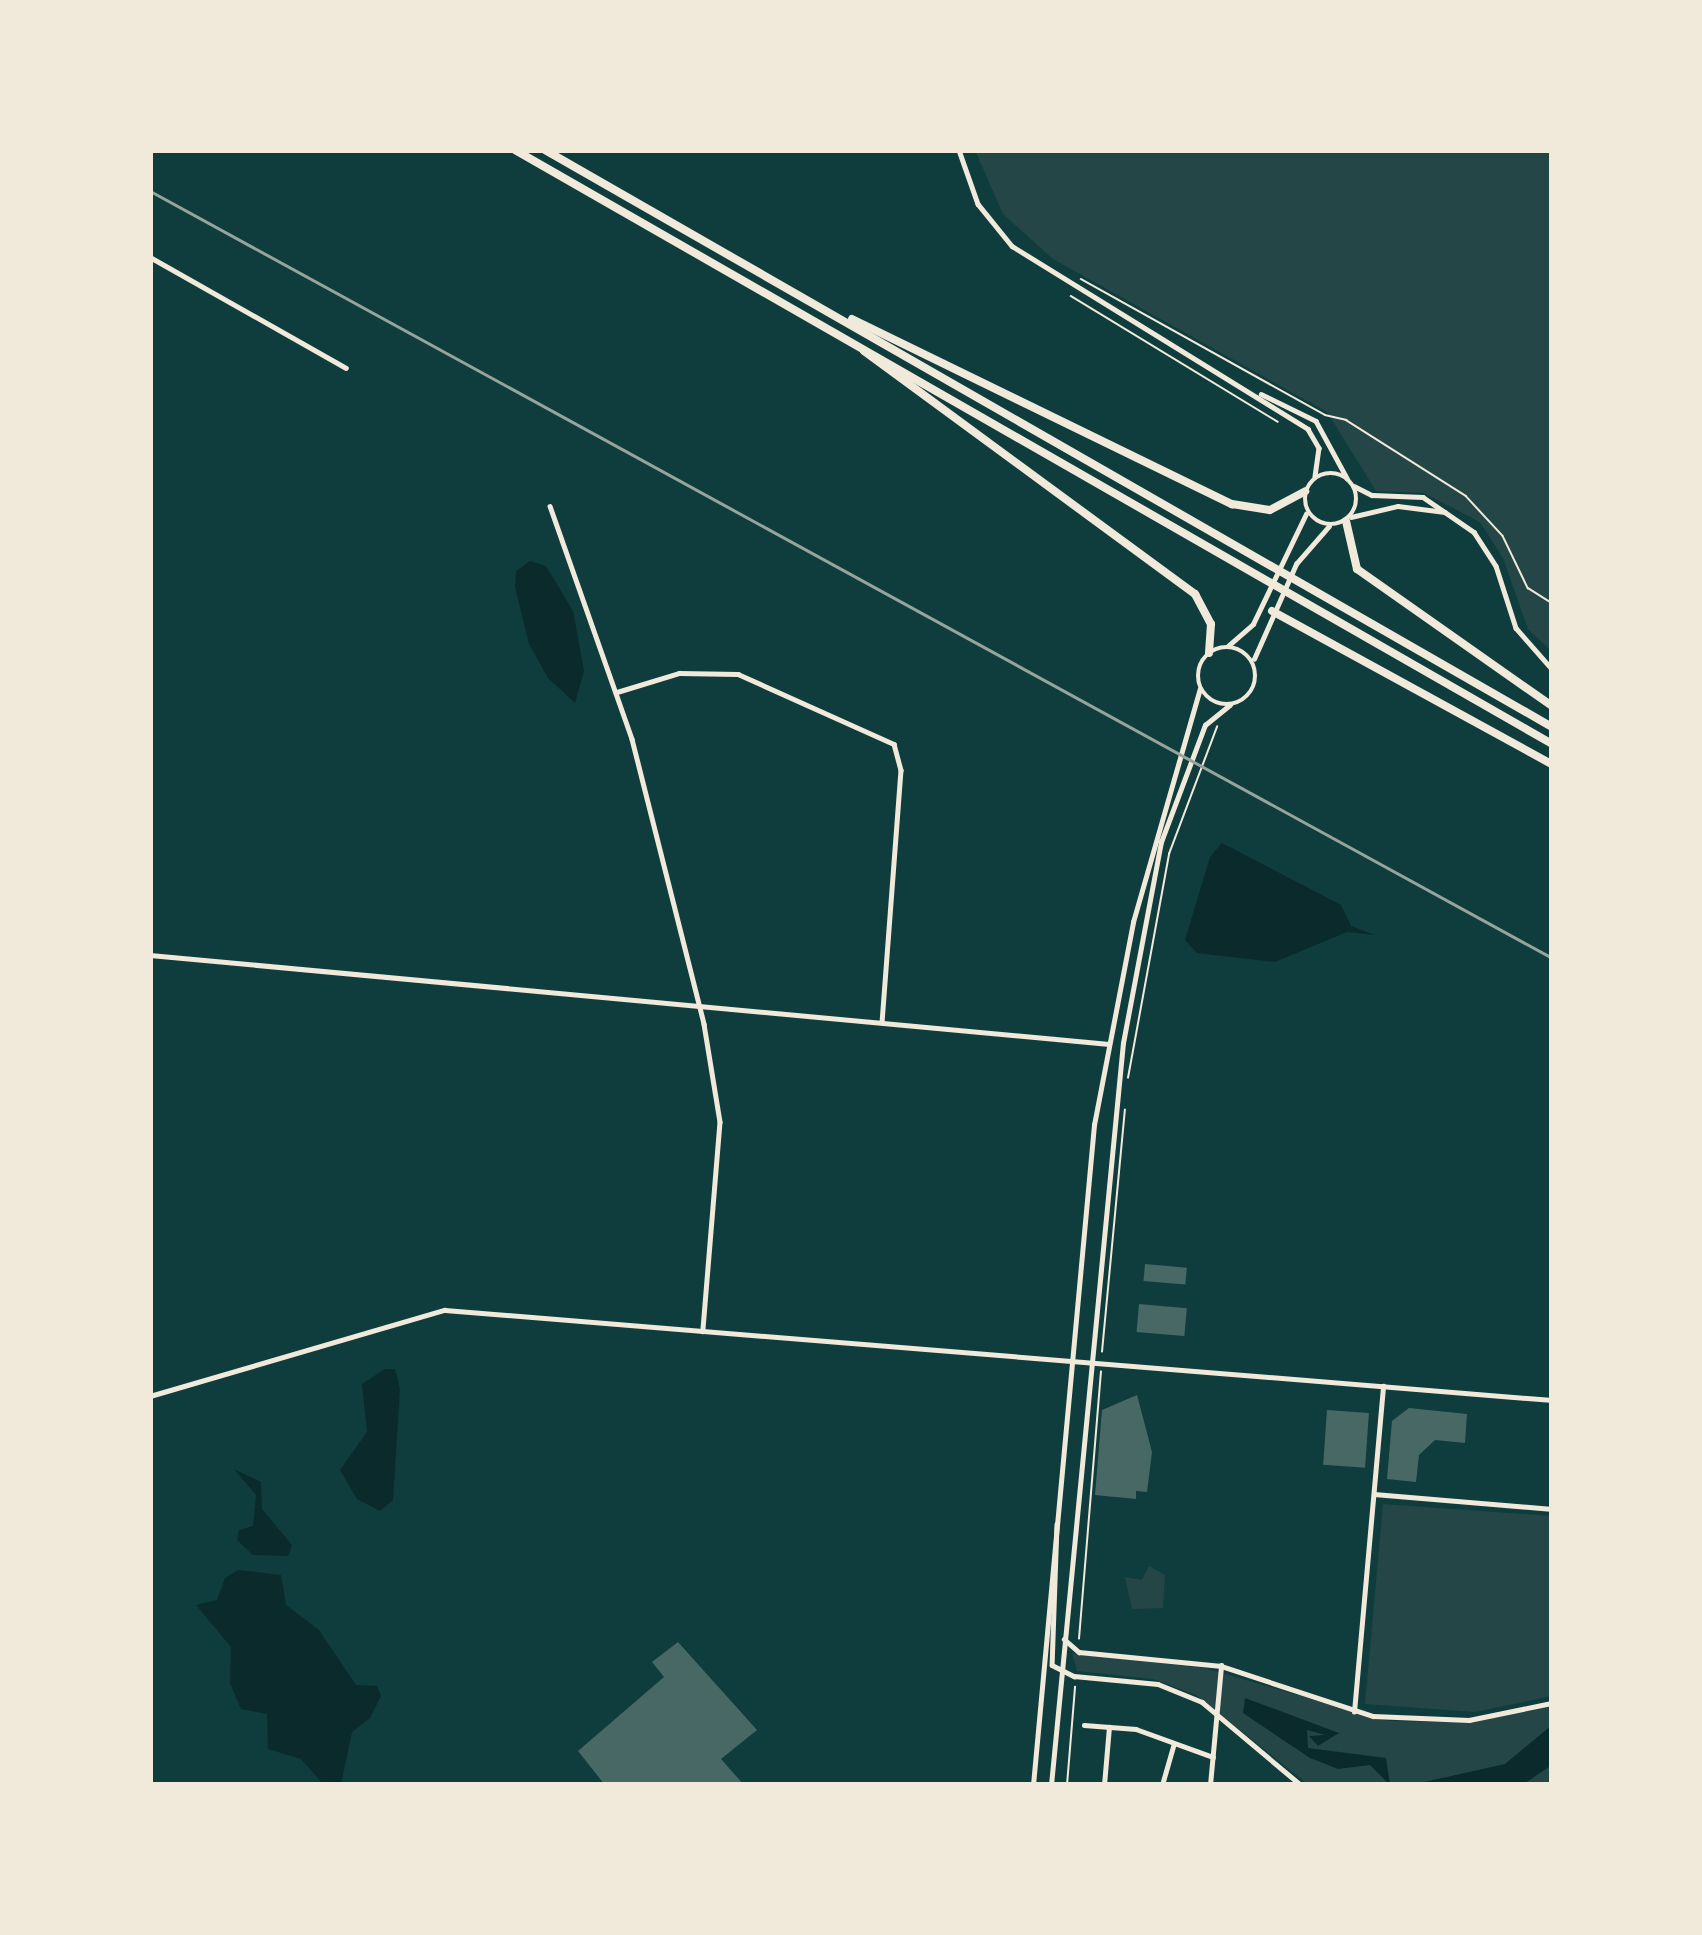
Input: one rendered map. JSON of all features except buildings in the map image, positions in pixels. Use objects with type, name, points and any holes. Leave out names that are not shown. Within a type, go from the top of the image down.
[{"type":"highway","points":[[515,150],[1552,744]]},
{"type":"highway","points":[[545,150],[1552,728]]},
{"type":"highway","points":[[800,294],[1232,505],[1270,510],[1305,491]]},
{"type":"highway","points":[[838,332],[1195,594],[1211,624],[1209,653]]},
{"type":"highway","points":[[1347,519],[1357,569],[1552,706]]},
{"type":"highway","points":[[1274,607],[1552,764]]},
{"type":"street","points":[[959,150],[978,204],[1012,246],[1256,392],[1316,421],[1354,486],[1372,495],[1423,497],[1451,513],[1490,554],[1516,628],[1552,669]]},
{"type":"street","points":[[150,257],[346,368]]},
{"type":"street","points":[[1033,1785],[1068,1361],[1109,1044],[1173,793],[1194,740],[1198,670],[1209,653],[1244,635],[1267,598],[1287,559],[1306,508],[1305,491],[1315,477],[1312,434],[1256,392]]},
{"type":"street","points":[[1315,477],[1348,479]]},
{"type":"street","points":[[1347,519],[1354,486]]},
{"type":"street","points":[[550,506],[617,692],[699,1004],[719,1122],[703,1331]]},
{"type":"street","points":[[1194,740],[1229,705],[1251,693],[1254,665],[1274,607],[1296,564],[1329,525],[1398,506],[1451,513]]},
{"type":"street","points":[[1306,508],[1329,525]]},
{"type":"street","points":[[1226,647],[1254,665]]},
{"type":"street","points":[[617,692],[679,673],[738,674],[888,740],[901,770],[882,1020]]},
{"type":"street","points":[[1200,689],[1229,705]]},
{"type":"street","points":[[1051,1785],[1087,1363],[1123,1043],[1151,884],[1173,793]]},
{"type":"street","points":[[150,955],[1109,1044]]},
{"type":"street","points":[[150,1396],[212,1384],[435,1311],[1552,1400]]},
{"type":"street","points":[[1354,1712],[1383,1385]]},
{"type":"street","points":[[1374,1494],[1552,1509]]},
{"type":"street","points":[[1055,1519],[1061,1533],[1050,1657],[1061,1672],[1158,1684],[1217,1715],[1301,1785]]},
{"type":"street","points":[[1063,1639],[1075,1650],[1221,1666],[1354,1712],[1468,1720],[1552,1703]]},
{"type":"street","points":[[1210,1785],[1221,1666]]},
{"type":"street","points":[[1084,1725],[1109,1727],[1213,1757]]},
{"type":"street","points":[[1104,1785],[1109,1727]]},
{"type":"street","points":[[1162,1785],[1173,1747]]},
{"type":"path","points":[[1080,279],[1324,416],[1346,419],[1466,496],[1502,536],[1528,589],[1552,603]]},
{"type":"path","points":[[1073,293],[1070,300],[1113,328],[1278,422]]},
{"type":"path","points":[[1126,1087],[1161,886],[1187,801],[1218,724]]},
{"type":"path","points":[[1102,1348],[1126,1101]]},
{"type":"path","points":[[1075,1650],[1101,1364]]},
{"type":"path","points":[[1067,1785],[1075,1676]]},
{"type":"shaded area","points":[[975,150],[1552,150],[1552,652],[1528,629],[1503,558],[1480,522],[1424,493],[1376,491],[1327,412],[1053,259],[1003,214]]},
{"type":"shaded area","points":[[530,561],[546,566],[573,611],[584,671],[575,703],[548,678],[529,644],[515,587],[516,571]]},
{"type":"shaded area","points":[[1222,843],[1341,905],[1351,926],[1375,935],[1347,932],[1275,962],[1197,953],[1185,940],[1210,857]]},
{"type":"shaded area","points":[[385,1369],[395,1369],[400,1389],[393,1500],[380,1511],[357,1499],[340,1470],[367,1432],[362,1384]]},
{"type":"shaded area","points":[[234,1469],[261,1482],[262,1509],[292,1545],[288,1556],[253,1555],[237,1540],[239,1530],[253,1526],[256,1495]]},
{"type":"shaded area","points":[[1383,1504],[1552,1516],[1552,1696],[1475,1712],[1365,1704]]},
{"type":"shaded area","points":[[1149,1566],[1165,1575],[1163,1608],[1132,1609],[1125,1577],[1142,1580]]},
{"type":"shaded area","points":[[238,1570],[281,1575],[286,1605],[319,1630],[356,1685],[377,1686],[381,1696],[370,1718],[352,1732],[341,1785],[324,1785],[301,1759],[268,1749],[267,1714],[241,1709],[230,1683],[231,1647],[196,1605],[217,1600],[225,1578]]},
{"type":"shaded area","points":[[1072,1653],[1204,1668],[1389,1721],[1469,1722],[1552,1707],[1552,1785],[1309,1785],[1196,1695],[1153,1679],[1077,1671]]},
{"type":"shaded area","points":[[1245,1698],[1339,1733],[1318,1746],[1309,1736],[1325,1735],[1307,1730],[1308,1748],[1386,1758],[1390,1785],[1370,1765],[1338,1769],[1310,1758],[1243,1713]]},
{"type":"shaded area","points":[[1552,1725],[1552,1765],[1522,1785],[1411,1785],[1505,1764]]},
{"type":"railway","points":[[150,191],[1552,958]]}]
